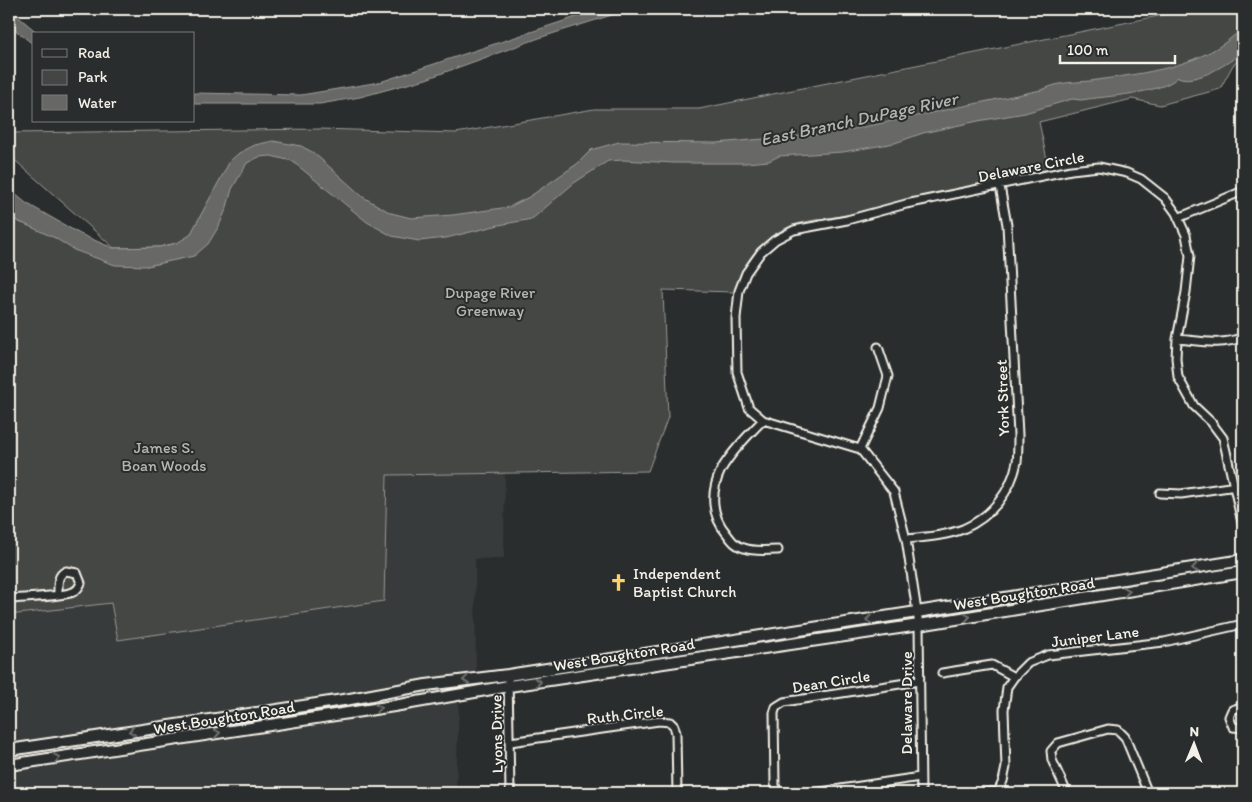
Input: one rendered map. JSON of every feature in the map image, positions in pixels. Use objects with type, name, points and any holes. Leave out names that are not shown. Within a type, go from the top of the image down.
[{"type":"main road","name":"West Boughton Road","points":[[9,750],[508,675],[1243,560]]},
{"type":"main road","name":"West Boughton Road","points":[[9,765],[509,686],[919,625],[1243,572]]},
{"type":"street","name":"Delaware Circle","points":[[763,420],[749,408],[736,363],[736,318],[739,291],[746,273],[762,252],[775,240],[794,230],[847,220],[906,204],[1071,170],[1099,167],[1127,173],[1141,179],[1165,198],[1176,213],[1186,235],[1190,256],[1186,292],[1177,339],[1178,377],[1194,406],[1211,422],[1223,438],[1243,527]]},
{"type":"street","name":"York Street","points":[[906,539],[937,536],[963,529],[985,516],[997,505],[1008,488],[1017,462],[1018,436],[1007,225],[1000,186]]},
{"type":"street","points":[[1178,218],[1243,191]]},
{"type":"street","points":[[1177,339],[1231,342],[1243,337]]},
{"type":"street","points":[[860,449],[880,408],[888,376],[878,347]]},
{"type":"street","points":[[778,550],[753,550],[735,545],[717,519],[712,505],[721,470],[748,435],[763,420],[860,449],[894,492],[906,539],[917,612]]},
{"type":"street","points":[[1160,492],[1181,494],[1243,485]]},
{"type":"street","points":[[9,601],[58,594]]},
{"type":"street","name":"Delaware Drive","points":[[917,612],[919,625],[921,793]]},
{"type":"street","name":"Juniper Lane","points":[[1000,793],[1006,767],[1004,710],[1006,695],[1014,677],[1028,663],[1048,655],[1164,642],[1243,624]]},
{"type":"street","points":[[596,661],[596,673]]},
{"type":"street","points":[[942,673],[992,665],[1014,677]]},
{"type":"street","name":"Lyons Drive","points":[[508,675],[510,793]]},
{"type":"street","name":"Dean Circle","points":[[778,793],[775,785],[774,713],[778,705],[784,702],[919,681]]},
{"type":"street","points":[[444,697],[445,683]]},
{"type":"street","points":[[1243,706],[1232,710],[1228,717],[1233,727],[1243,728]]},
{"type":"street","name":"Ruth Circle","points":[[510,742],[659,721],[670,722],[674,726],[676,733],[676,793]]},
{"type":"street","points":[[1067,793],[1052,760],[1051,751],[1058,743],[1108,729],[1118,730],[1125,737],[1148,793]]},
{"type":"street","points":[[814,793],[920,777]]},
{"type":"street","points":[[984,793],[1000,793]]},
{"type":"shaded area","points":[[505,473],[504,558],[475,559],[476,676],[390,687],[19,745],[12,745],[9,742],[9,615],[111,603],[118,639],[384,601],[387,475]]},
{"type":"shaded area","points":[[459,701],[456,793],[9,793],[9,772]]},
{"type":"green space","name":"Dupage River Greenway","points":[[1193,9],[1243,9],[1243,58],[1233,65],[1220,89],[1160,105],[1132,99],[1039,122],[1049,169],[918,197],[852,214],[807,221],[790,226],[773,235],[758,248],[741,273],[734,292],[663,290],[668,417],[648,471],[387,475],[384,601],[118,640],[111,603],[9,615],[9,217],[147,266],[194,255],[177,243],[159,247],[114,248],[9,155],[9,133],[319,129],[456,133],[594,109],[699,109]]},
{"type":"water","points":[[9,9],[37,32],[32,32],[32,43],[9,25]]},
{"type":"water","points":[[600,9],[631,9],[542,37],[426,79],[360,97],[320,104],[195,104],[195,93],[301,95],[380,82]]},
{"type":"water","points":[[1243,27],[1243,52],[1203,76],[1186,79],[1178,77],[1170,83],[1146,91],[1081,100],[1072,99],[1025,113],[923,133],[895,143],[843,152],[779,156],[769,161],[746,163],[608,161],[574,183],[532,219],[446,238],[419,241],[392,236],[367,222],[292,161],[271,156],[259,157],[247,163],[232,189],[219,226],[208,244],[194,256],[147,266],[115,265],[74,250],[55,238],[9,217],[9,189],[26,203],[80,234],[113,248],[159,247],[177,243],[190,235],[230,161],[239,153],[255,145],[273,141],[301,146],[314,153],[363,197],[391,213],[411,218],[453,215],[509,207],[529,197],[577,164],[591,150],[619,142],[716,143],[812,135],[854,129],[1041,90],[1057,84],[1131,75],[1172,66],[1211,52],[1228,41]]},
{"type":"place","name":"Independent Baptist Church","points":[[619,582]]},
{"type":"water label","name":"East Branch DuPage River","points":[[859,119]]},
{"type":"park label","name":"James S. Boan Woods","points":[[164,456]]}]
